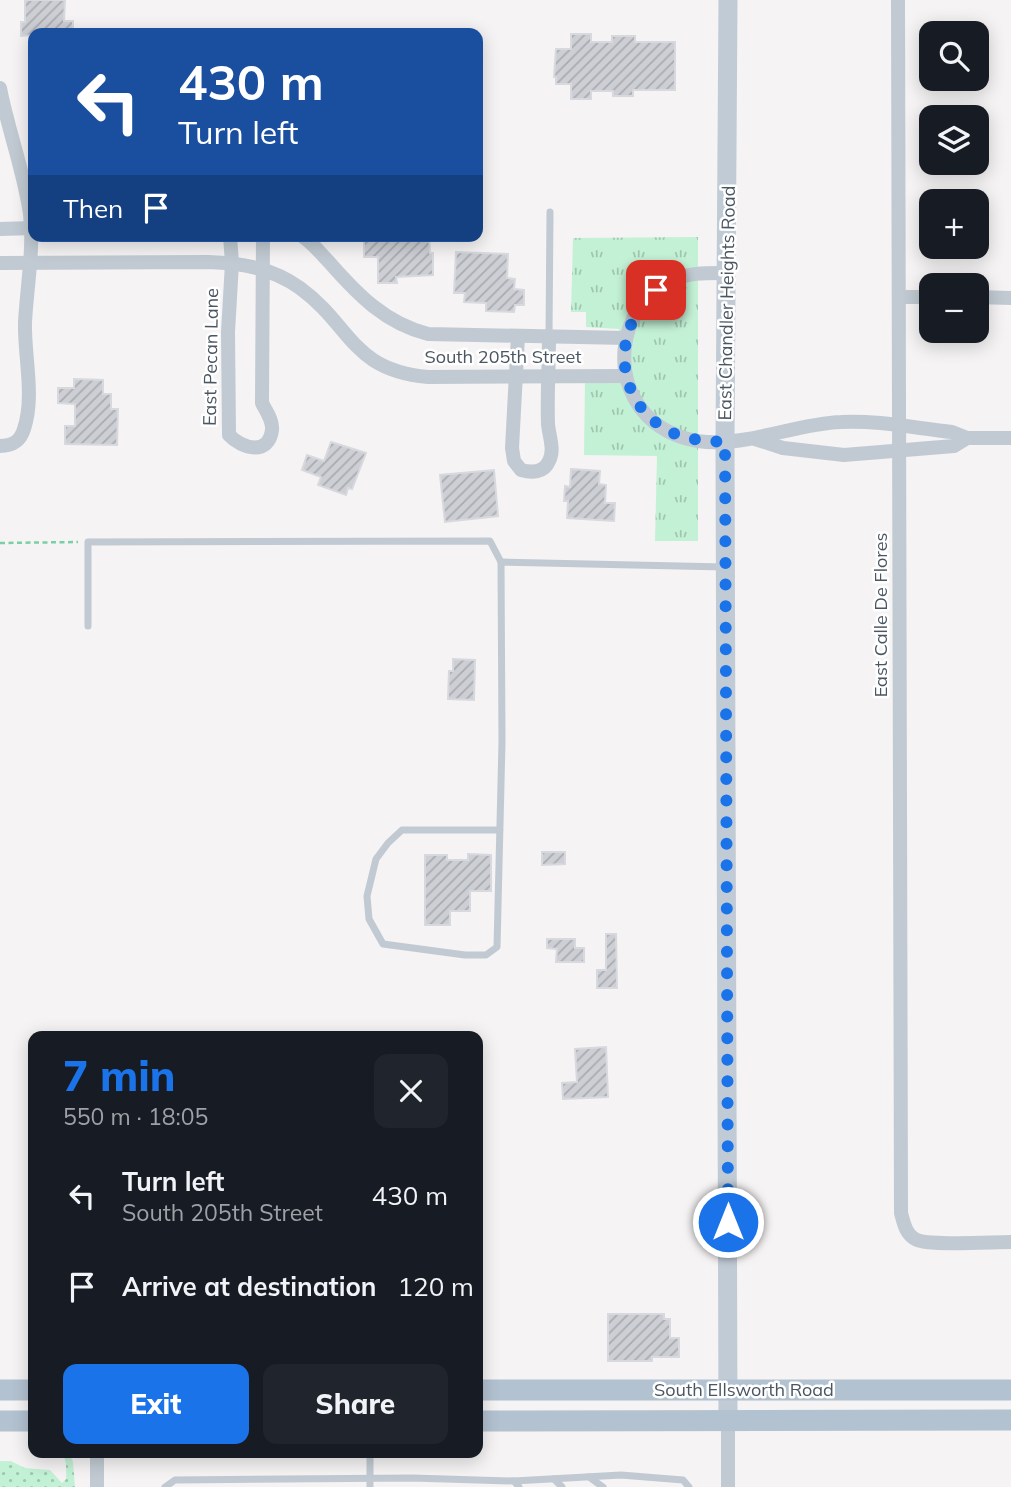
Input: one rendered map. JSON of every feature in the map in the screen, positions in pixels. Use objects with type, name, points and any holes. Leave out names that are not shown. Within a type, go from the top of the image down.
[{"type":"main road","name":"East Chandler Heights Road","points":[[728,0],[725,442],[728,1421]]},
{"type":"main road","points":[[0,1390],[28,1390]]},
{"type":"main road","name":"South Ellsworth Road","points":[[483,1390],[1011,1390]]},
{"type":"main road","name":"South Ellsworth Road","points":[[483,1421],[1011,1420]]},
{"type":"main road","points":[[0,1421],[28,1421]]},
{"type":"street","name":"East Calle De Flores","points":[[898,0],[901,1213],[905,1229],[916,1239],[931,1242],[1011,1242]]},
{"type":"street","points":[[0,88],[28,206]]},
{"type":"street","points":[[0,229],[28,228]]},
{"type":"street","points":[[0,446],[11,446],[19,439],[27,414],[25,325],[31,242]]},
{"type":"street","name":"East Pecan Lane","points":[[230,242],[229,435],[238,444],[249,449],[268,440],[272,428],[262,403],[262,242]]},
{"type":"street","name":"South 205th Street","points":[[310,242],[381,314],[428,334],[626,338]]},
{"type":"street","name":"South 205th Street","points":[[0,263],[232,263],[262,268],[302,289],[325,311],[356,349],[398,372],[428,377],[626,376]]},
{"type":"street","points":[[728,273],[692,274],[668,282],[647,297],[626,338],[624,366],[633,397],[654,422],[670,432],[685,438],[725,442],[755,439],[840,422],[952,432],[967,438],[1011,438]]},
{"type":"street","points":[[900,297],[919,297]]},
{"type":"street","points":[[989,298],[1011,298]]},
{"type":"street","points":[[518,336],[512,448],[514,461],[521,470],[531,473],[543,469],[549,463],[552,453],[548,425],[549,336]]},
{"type":"street","points":[[755,439],[783,447],[844,455],[954,446],[967,438]]},
{"type":"street","name":"East Chandler Heights Road","points":[[728,1421],[728,1487]]},
{"type":"street","points":[[97,1458],[97,1487]]},
{"type":"lane","points":[[549,336],[551,212]]},
{"type":"lane","points":[[88,626],[88,542],[490,541],[501,562],[502,742],[500,830],[497,947],[486,955],[465,955],[383,944],[369,919],[367,896],[376,859],[388,843],[402,830],[500,830]]},
{"type":"lane","points":[[501,562],[726,567]]},
{"type":"lane","points":[[370,1458],[370,1483]]},
{"type":"lane","points":[[165,1487],[175,1480],[517,1484],[621,1475],[682,1480],[689,1487]]},
{"type":"lane","points":[[588,1477],[603,1487]]},
{"type":"lane","points":[[554,1479],[562,1487]]},
{"type":"path","points":[[0,543],[88,542]]},
{"type":"green space","points":[[698,237],[698,541],[655,541],[657,456],[584,455],[585,382],[619,383],[619,329],[586,327],[586,312],[571,312],[573,238]]},
{"type":"green space","points":[[64,1458],[71,1458],[73,1462],[75,1487],[0,1487],[0,1461],[11,1461],[25,1468],[50,1470],[62,1483],[66,1479]]},
{"type":"building","points":[[25,0],[65,0],[64,21],[73,21],[73,28],[28,28],[28,36],[21,36],[21,22],[25,22]]},
{"type":"building","points":[[571,34],[591,34],[591,42],[612,42],[612,36],[635,36],[635,42],[675,42],[675,90],[633,90],[633,96],[613,96],[613,91],[591,91],[591,99],[571,99],[571,84],[556,84],[554,77],[556,49],[571,49]]},
{"type":"building","points":[[364,242],[429,242],[430,253],[433,253],[433,275],[396,277],[397,283],[378,283],[378,257],[364,257]]},
{"type":"building","points":[[456,252],[508,254],[507,278],[515,279],[514,289],[524,290],[524,305],[515,305],[514,312],[486,311],[486,303],[464,302],[465,293],[454,293]]},
{"type":"building","points":[[74,379],[103,380],[103,394],[111,394],[111,409],[118,409],[117,445],[65,444],[65,426],[75,426],[75,404],[58,403],[58,388],[74,388]]},
{"type":"building","points":[[331,442],[366,453],[352,489],[348,488],[346,495],[318,485],[321,477],[302,470],[307,455],[324,461]]},
{"type":"building","points":[[571,469],[600,471],[599,484],[606,485],[605,503],[615,503],[614,521],[567,518],[565,486],[570,487]]},
{"type":"building","points":[[494,470],[498,516],[445,522],[440,475]]},
{"type":"building","points":[[453,659],[475,660],[474,700],[448,699],[449,671],[453,671]]},
{"type":"building","points":[[542,852],[565,852],[565,864],[542,865]]},
{"type":"building","points":[[468,854],[491,855],[491,891],[470,891],[470,911],[450,911],[450,925],[425,925],[425,855],[447,855],[447,860],[468,860]]},
{"type":"building","points":[[606,934],[616,934],[617,988],[597,988],[597,970],[606,970]]},
{"type":"building","points":[[547,939],[575,939],[575,948],[584,948],[584,962],[556,962],[557,949],[547,948]]},
{"type":"building","points":[[606,1047],[608,1097],[563,1099],[562,1083],[577,1082],[575,1049]]},
{"type":"building","points":[[608,1314],[664,1314],[664,1319],[670,1319],[670,1338],[679,1338],[679,1357],[652,1357],[652,1361],[608,1361]]},
{"type":"route","points":[[656,290],[647,297],[627,332],[624,366],[633,397],[654,422],[670,432],[685,438],[725,442],[728,1222]]}]
